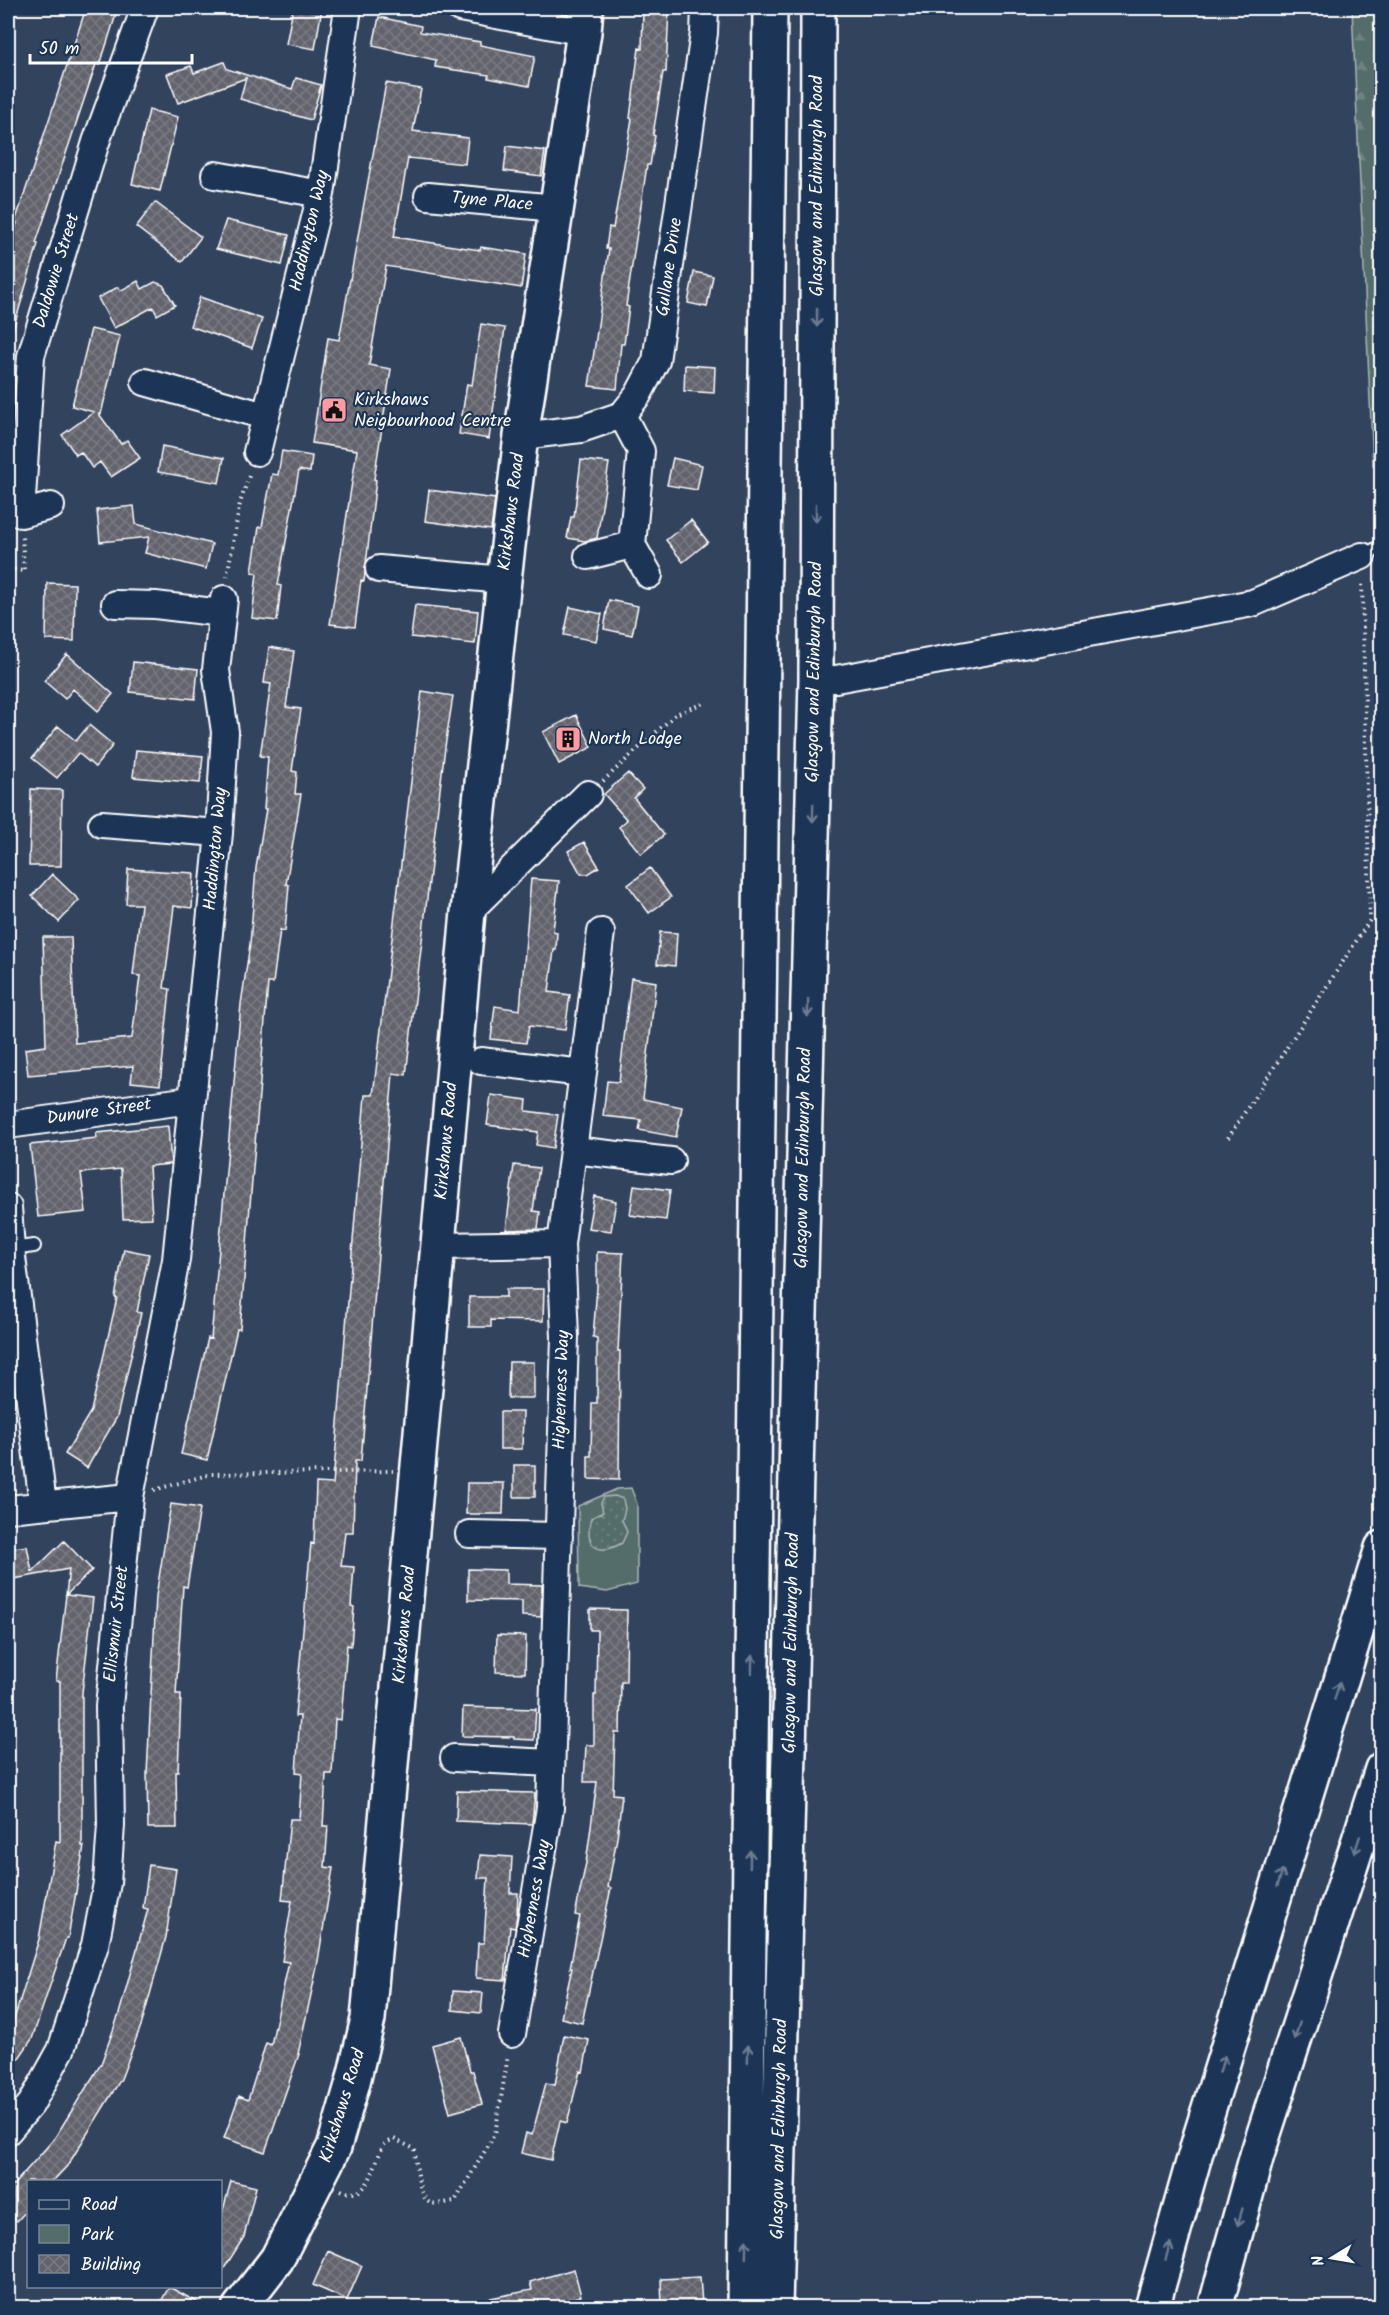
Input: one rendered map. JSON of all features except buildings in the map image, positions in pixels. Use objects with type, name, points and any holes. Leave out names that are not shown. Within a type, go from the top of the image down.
[{"type":"main road","name":"Glasgow and Edinburgh Road","points":[[745,2307],[770,8]]},
{"type":"main road","name":"Glasgow and Edinburgh Road","points":[[776,2307],[816,679],[818,8]]},
{"type":"main road","name":"Kirkshaws Road","points":[[239,2307],[277,2259],[334,2147],[368,2019],[468,912],[504,580],[521,436],[585,20]]},
{"type":"main road","points":[[1152,2307],[1201,2134],[1382,1548]]},
{"type":"main road","points":[[1215,2307],[1257,2155],[1382,1769]]},
{"type":"street","name":"Daldowie Street","points":[[21,514],[31,356],[96,142],[145,8]]},
{"type":"street","name":"Haddington Way","points":[[257,452],[321,194],[348,8]]},
{"type":"street","points":[[460,8],[585,20]]},
{"type":"street","name":"Gullane Drive","points":[[622,415],[638,394],[656,361],[704,33],[705,8]]},
{"type":"street","points":[[215,176],[321,194]]},
{"type":"street","name":"Tyne Place","points":[[428,196],[556,208]]},
{"type":"street","points":[[145,382],[265,416]]},
{"type":"street","points":[[521,436],[581,429],[622,415],[641,451],[632,545],[649,575]]},
{"type":"street","points":[[21,514],[51,506]]},
{"type":"street","points":[[588,555],[632,545]]},
{"type":"street","points":[[816,679],[836,680],[1252,603],[1372,551]]},
{"type":"street","points":[[379,569],[504,580]]},
{"type":"street","points":[[115,604],[223,606]]},
{"type":"street","name":"Haddington Way","points":[[191,1100],[219,833],[225,732],[216,670],[223,606]]},
{"type":"street","points":[[468,912],[588,794]]},
{"type":"street","points":[[102,824],[219,833]]},
{"type":"street","name":"Higherness Way","points":[[512,2034],[550,1808],[565,1337],[561,1244],[601,932]]},
{"type":"street","points":[[481,1061],[583,1073]]},
{"type":"street","name":"Dunure Street","points":[[8,1125],[191,1100]]},
{"type":"street","name":"Ellismuir Street","points":[[8,2131],[31,2104],[62,2050],[95,1945],[107,1883],[111,1825],[109,1706],[130,1497],[176,1260],[191,1100]]},
{"type":"street","points":[[573,1150],[671,1161]]},
{"type":"street","points":[[8,1207],[22,1248],[43,1504]]},
{"type":"street","points":[[438,1245],[561,1244]]},
{"type":"street","points":[[8,1509],[130,1497]]},
{"type":"street","points":[[469,1534],[559,1536]]},
{"type":"street","points":[[454,1758],[551,1763]]},
{"type":"path","points":[[223,606],[240,503],[257,452]]},
{"type":"path","points":[[8,569],[24,571],[21,514]]},
{"type":"path","points":[[1228,1138],[1370,920],[1372,551]]},
{"type":"path","points":[[588,794],[676,714],[706,702]]},
{"type":"path","points":[[130,1497],[211,1474],[310,1474],[419,1470]]},
{"type":"path","points":[[319,2179],[348,2193],[359,2192],[368,2183],[386,2144],[394,2139],[414,2149],[421,2192],[426,2201],[432,2204],[455,2201],[495,2133],[512,2034]]},
{"type":"green space","points":[[1352,8],[1382,8],[1382,458],[1373,466]]},
{"type":"green space","points":[[631,1488],[637,1504],[637,1584],[607,1592],[579,1588],[578,1506],[617,1489]]},
{"type":"green space","points":[[615,1496],[623,1499],[625,1509],[622,1520],[627,1532],[622,1543],[599,1549],[594,1546],[589,1536],[591,1518],[603,1512],[601,1503],[604,1497]]},
{"type":"place","name":"Kirkshaws Neigbourhood Centre","points":[[334,410]]},
{"type":"place","name":"North Lodge","points":[[568,739]]}]
